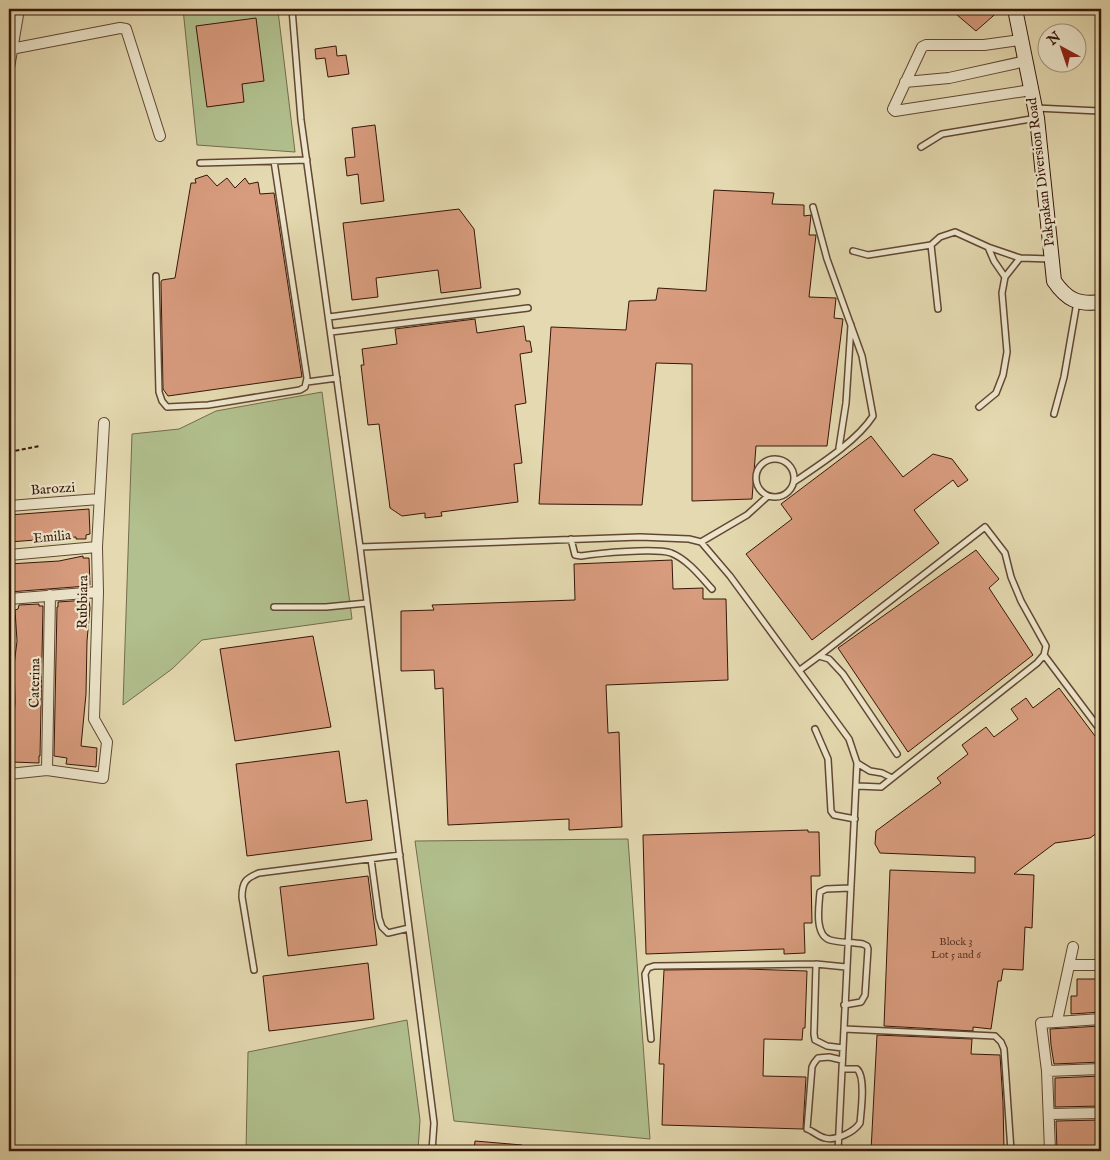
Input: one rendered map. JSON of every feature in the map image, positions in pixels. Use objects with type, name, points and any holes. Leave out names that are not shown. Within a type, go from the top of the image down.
[{"type":"street","points":[[9,68],[19,9]]},
{"type":"street","name":"Pakpakan Diversion Road","points":[[1015,9],[1036,113],[1054,281],[1062,293],[1077,302]]},
{"type":"street","points":[[11,49],[120,28],[126,29],[160,136]]},
{"type":"street","points":[[1020,40],[984,45],[926,45],[920,50],[893,109],[895,111],[1031,90]]},
{"type":"street","points":[[905,82],[949,78],[1026,61]]},
{"type":"street","points":[[1077,302],[1090,304],[1101,302]]},
{"type":"street","name":"Rubbiara","points":[[47,770],[103,778],[107,742],[94,719],[98,592],[97,547],[104,423]]},
{"type":"street","name":"Barozzi","points":[[9,506],[99,499]]},
{"type":"street","name":"Emilia","points":[[9,555],[97,547]]},
{"type":"street","points":[[9,599],[98,592]]},
{"type":"street","name":"Caterina","points":[[47,770],[50,595]]},
{"type":"street","points":[[9,774],[47,770]]},
{"type":"street","points":[[1057,1021],[1073,947]]},
{"type":"street","points":[[1069,964],[1101,965]]},
{"type":"street","points":[[1050,1151],[1047,1071],[1041,1023],[1101,1019]]},
{"type":"street","points":[[1047,1071],[1101,1068]]},
{"type":"street","points":[[1050,1114],[1101,1113]]},
{"type":"lane","points":[[292,9],[301,120],[360,547],[434,1122],[432,1151]]},
{"type":"lane","points":[[921,147],[942,134],[1036,113],[1099,111]]},
{"type":"lane","points":[[200,163],[307,160]]},
{"type":"lane","points":[[156,276],[159,392],[162,401],[167,407],[208,405],[300,390],[305,387],[307,382],[274,161]]},
{"type":"lane","points":[[794,482],[817,467],[855,437],[873,416],[862,356],[828,259],[813,207]]},
{"type":"lane","points":[[853,251],[868,255],[931,245],[940,237],[955,232],[988,247],[1020,258],[1051,259]]},
{"type":"lane","points":[[931,245],[938,308]]},
{"type":"lane","points":[[988,247],[994,261],[1005,277]]},
{"type":"lane","points":[[979,408],[996,392],[1003,375],[1007,352],[1002,293],[1005,277],[1020,258]]},
{"type":"lane","points":[[329,318],[517,292]]},
{"type":"lane","points":[[1054,414],[1064,376],[1077,302]]},
{"type":"lane","points":[[331,332],[528,308]]},
{"type":"lane","points":[[839,449],[846,403],[851,322]]},
{"type":"lane","points":[[307,382],[337,378]]},
{"type":"lane","points":[[777,459],[787,463],[793,472],[794,482],[792,488],[779,497],[768,496],[760,489],[756,479],[759,469],[767,462],[777,459]]},
{"type":"lane","points":[[701,542],[747,514],[768,496]]},
{"type":"lane","points":[[800,670],[985,527],[1005,553],[1020,601],[1046,646],[1044,655],[1037,663],[881,787],[857,786]]},
{"type":"lane","points":[[360,547],[640,537],[688,539],[701,542],[730,576],[849,739],[857,763],[838,1151]]},
{"type":"lane","points":[[571,539],[575,555],[581,556],[639,552],[671,553],[700,575],[712,590]]},
{"type":"lane","points":[[274,607],[326,607],[367,603]]},
{"type":"lane","points":[[1044,655],[1101,731]]},
{"type":"lane","points":[[819,656],[829,659],[843,674],[897,754]]},
{"type":"lane","points":[[815,729],[828,759],[831,812],[834,815],[854,819]]},
{"type":"lane","points":[[857,763],[870,771],[882,772],[892,778]]},
{"type":"lane","points":[[254,970],[242,896],[242,887],[249,876],[259,873],[400,855]]},
{"type":"lane","points":[[371,859],[379,918],[382,927],[388,933],[409,928]]},
{"type":"lane","points":[[844,1005],[861,1002],[865,995],[867,988],[868,949],[863,944],[828,940],[823,936],[820,929],[819,900],[820,892],[826,889],[850,888]]},
{"type":"lane","points":[[651,1040],[645,974],[648,968],[654,966],[816,964],[846,967]]},
{"type":"lane","points":[[816,964],[815,1040],[827,1046],[843,1048]]},
{"type":"lane","points":[[844,1029],[995,1036],[1004,1048],[1011,1151]]},
{"type":"lane","points":[[842,1060],[829,1057],[818,1058],[814,1063],[808,1129],[825,1138],[839,1137],[857,1127],[860,1123],[862,1089],[860,1072],[857,1069],[842,1069]]},
{"type":"path","points":[[9,452],[40,446]]},
{"type":"green space","points":[[183,9],[278,11],[295,152],[197,145]]},
{"type":"green space","points":[[322,392],[352,619],[202,640],[172,669],[123,705],[132,434],[179,429],[216,411]]},
{"type":"green space","points":[[628,839],[650,1139],[454,1121],[415,841]]},
{"type":"green space","points":[[407,1020],[420,1120],[418,1151],[246,1151],[248,1052]]},
{"type":"building","points":[[950,9],[1001,9],[976,31]]},
{"type":"building","points":[[256,18],[264,81],[242,84],[244,102],[207,107],[196,26]]},
{"type":"building","points":[[336,46],[337,56],[346,55],[349,74],[328,77],[325,58],[316,59],[315,49]]},
{"type":"building","points":[[375,125],[384,201],[361,204],[358,174],[347,176],[345,158],[355,157],[352,128]]},
{"type":"building","points":[[207,175],[217,186],[227,178],[235,188],[245,178],[249,184],[258,182],[260,194],[274,193],[302,377],[168,396],[163,389],[161,282],[162,280],[175,278],[191,183],[196,183],[195,179]]},
{"type":"building","points":[[714,190],[774,193],[772,204],[804,205],[804,216],[811,215],[809,235],[816,235],[809,297],[836,298],[834,318],[843,319],[827,446],[756,446],[752,499],[692,501],[692,364],[656,363],[642,505],[539,504],[551,327],[626,330],[629,301],[656,300],[658,288],[706,291]]},
{"type":"building","points":[[459,209],[474,229],[481,288],[441,293],[438,270],[376,278],[378,297],[352,300],[343,223]]},
{"type":"building","points":[[475,319],[477,333],[524,326],[526,341],[530,341],[532,352],[520,354],[526,403],[515,405],[522,463],[514,464],[518,502],[441,512],[442,516],[425,518],[425,513],[402,516],[390,508],[379,424],[368,425],[361,365],[364,365],[362,349],[397,344],[395,329]]},
{"type":"building","points":[[871,436],[903,477],[933,454],[952,459],[968,480],[958,487],[953,480],[914,510],[939,543],[812,640],[746,554],[792,519],[781,504]]},
{"type":"building","points":[[89,509],[90,534],[86,535],[86,539],[76,539],[76,537],[9,542],[9,515]]},
{"type":"building","points":[[976,550],[999,579],[989,588],[1033,655],[908,752],[838,648]]},
{"type":"building","points":[[83,556],[83,558],[89,558],[90,585],[9,592],[9,564],[59,561]]},
{"type":"building","points":[[672,560],[673,589],[703,588],[703,599],[726,599],[728,680],[606,685],[608,733],[619,732],[622,827],[569,830],[569,819],[448,825],[443,688],[435,689],[434,670],[401,671],[401,611],[434,610],[432,605],[575,600],[574,564]]},
{"type":"building","points":[[89,601],[90,608],[86,694],[81,746],[97,748],[96,767],[66,764],[67,758],[54,756],[58,602]]},
{"type":"building","points":[[39,604],[39,606],[43,606],[39,763],[12,762],[12,757],[10,756],[15,702],[14,666],[17,641],[15,610],[18,609],[19,605]]},
{"type":"building","points":[[313,636],[331,727],[235,741],[220,649]]},
{"type":"building","points":[[1059,688],[1101,744],[1101,822],[1098,825],[1101,830],[1090,838],[1055,843],[1014,874],[1034,875],[1032,928],[1025,927],[1023,970],[1003,969],[1001,981],[998,981],[991,1029],[973,1027],[973,1031],[884,1026],[890,870],[975,873],[975,857],[880,853],[875,844],[876,831],[941,783],[937,778],[968,754],[962,745],[986,727],[994,737],[1018,719],[1011,709],[1026,698],[1033,708]]},
{"type":"building","points":[[339,751],[346,803],[367,800],[372,840],[247,856],[236,764]]},
{"type":"building","points":[[808,830],[808,832],[819,832],[820,876],[811,876],[812,923],[804,923],[805,953],[784,954],[784,949],[646,954],[643,835]]},
{"type":"building","points":[[368,876],[377,945],[288,956],[280,887]]},
{"type":"building","points":[[368,963],[374,1019],[269,1031],[263,976]]},
{"type":"building","points":[[745,969],[807,971],[805,1028],[803,1028],[802,1040],[764,1039],[763,1076],[806,1077],[803,1129],[662,1125],[664,1064],[659,1064],[664,970]]},
{"type":"building","points":[[1077,979],[1101,979],[1101,1012],[1071,1014],[1071,996],[1077,996]]},
{"type":"building","points":[[1101,1026],[1101,1062],[1054,1064],[1050,1029]]},
{"type":"building","points":[[877,1035],[972,1039],[971,1054],[1000,1055],[1004,1151],[871,1151]]},
{"type":"building","points":[[1101,1076],[1101,1106],[1055,1107],[1055,1078]]},
{"type":"building","points":[[1101,1120],[1101,1151],[1057,1151],[1056,1121]]},
{"type":"building","points":[[475,1141],[522,1145],[522,1151],[474,1151]]}]
